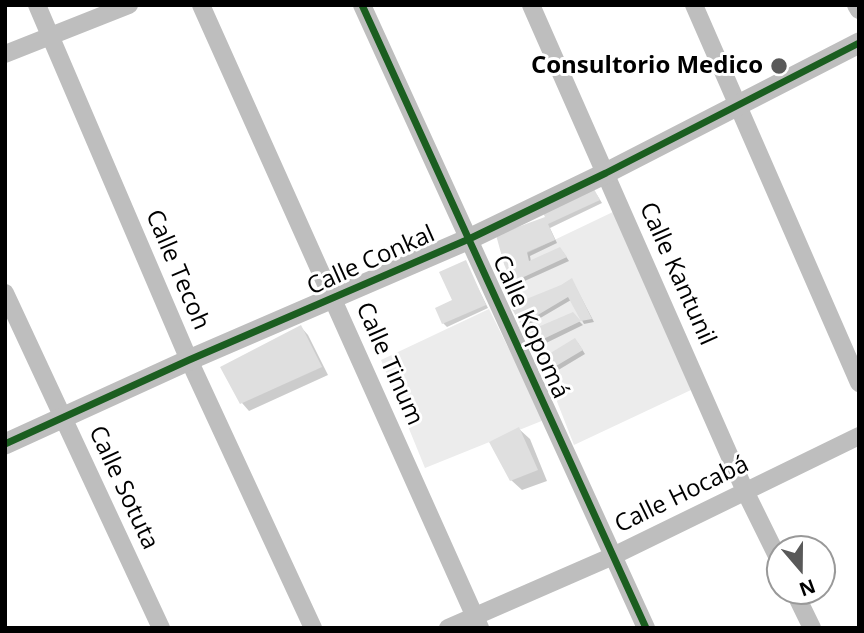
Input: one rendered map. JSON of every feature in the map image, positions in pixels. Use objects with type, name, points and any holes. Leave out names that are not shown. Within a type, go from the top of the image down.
[{"type":"street","name":"Calle Tecoh","points":[[37,5],[189,360],[313,628]]},
{"type":"street","points":[[5,54],[129,5]]},
{"type":"street","name":"Calle Tinum","points":[[201,5],[477,621]]},
{"type":"street","name":"Calle Kopomá","points":[[362,5],[646,628]]},
{"type":"street","name":"Calle Kantunil","points":[[531,5],[767,535]]},
{"type":"street","points":[[694,5],[859,383]]},
{"type":"street","points":[[856,5],[859,10]]},
{"type":"street","name":"Calle Conkal","points":[[5,444],[189,360],[469,239],[606,173],[859,43]]},
{"type":"street","name":"Calle Sotuta","points":[[5,293],[161,628]]},
{"type":"street","name":"Calle Hocabá","points":[[448,628],[477,621],[859,436]]},
{"type":"street","points":[[801,605],[812,628]]},
{"type":"shaded area","points":[[615,211],[691,390],[574,445],[529,330],[517,328],[526,322],[504,264]]},
{"type":"shaded area","points":[[489,309],[544,420],[425,468],[381,360]]},
{"type":"building","points":[[594,189],[600,200],[548,224],[555,240],[527,252],[529,261],[560,247],[567,257],[513,282],[504,264],[496,235],[545,217],[542,211]]},
{"type":"building","points":[[466,260],[486,305],[442,324],[435,308],[452,300],[439,272]]},
{"type":"building","points":[[572,278],[592,319],[581,321],[568,297],[521,325],[512,309],[514,304]]},
{"type":"building","points":[[573,312],[581,321],[537,342],[531,330]]},
{"type":"building","points":[[301,325],[322,367],[240,404],[220,367]]},
{"type":"building","points":[[575,338],[583,350],[551,369],[544,357]]},
{"type":"building","points":[[519,427],[538,470],[510,481],[489,442]]},
{"type":"cycle path","points":[[362,5],[646,628]]},
{"type":"cycle path","points":[[5,444],[189,360],[469,239],[606,173],[859,43]]},
{"type":"place","name":"Consultorio Medico","points":[[779,66]]}]
